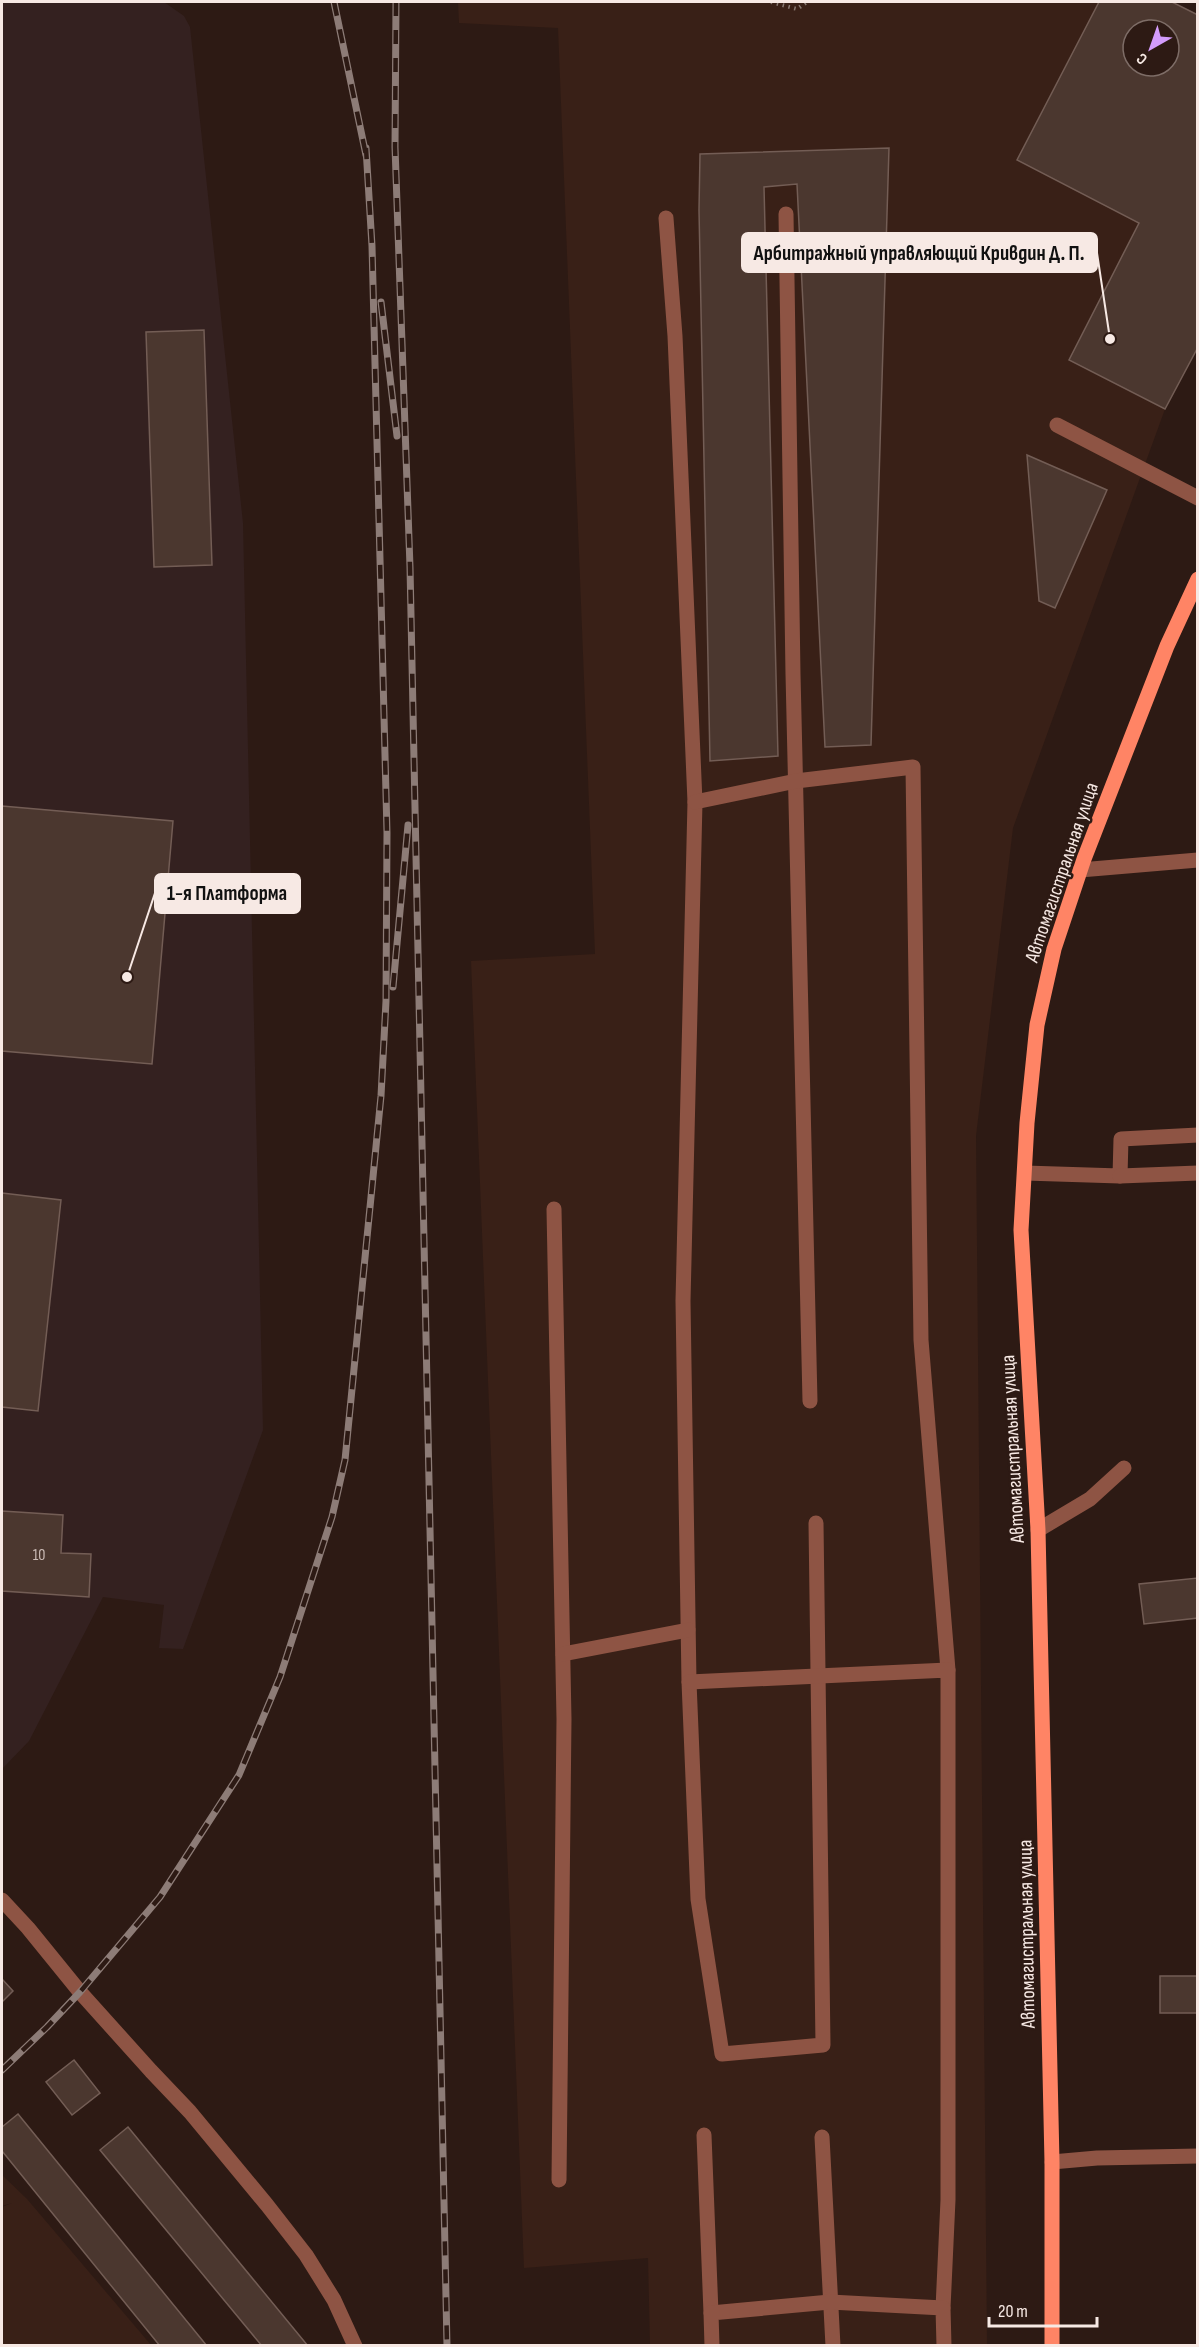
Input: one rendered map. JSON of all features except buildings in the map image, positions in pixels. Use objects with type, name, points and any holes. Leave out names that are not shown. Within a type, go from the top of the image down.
[{"type":"main road","name":"Автомагистральная улица","points":[[1052,2346],[1052,2162],[1038,1530],[1021,1230],[1027,1123],[1037,1025],[1054,949],[1080,870],[1167,646],[1197,579]]},
{"type":"street","points":[[786,214],[810,1401]]},
{"type":"street","points":[[666,218],[675,348],[695,802],[683,1301],[689,1682],[698,1899],[722,2054],[824,2045],[816,1523]]},
{"type":"street","points":[[1057,425],[1197,498]]},
{"type":"street","points":[[695,802],[796,781],[913,767],[921,1340],[948,1670],[948,2200],[943,2308],[944,2346]]},
{"type":"street","points":[[1080,870],[1197,860]]},
{"type":"street","points":[[1120,1176],[1122,1139],[1197,1135]]},
{"type":"street","points":[[1025,1173],[1120,1176],[1197,1173]]},
{"type":"street","points":[[554,1209],[563,1654],[559,2180]]},
{"type":"street","points":[[1038,1530],[1090,1499],[1124,1468]]},
{"type":"street","points":[[563,1654],[688,1630]]},
{"type":"street","points":[[689,1682],[948,1670]]},
{"type":"street","points":[[2,1900],[88,2000],[190,2112],[267,2205],[306,2256],[334,2300],[355,2346]]},
{"type":"street","points":[[704,2135],[711,2346]]},
{"type":"street","points":[[822,2137],[833,2346]]},
{"type":"street","points":[[1052,2162],[1097,2158],[1197,2156]]},
{"type":"street","points":[[711,2313],[830,2302],[943,2308]]},
{"type":"path","points":[[771,2],[797,9],[807,2]]},
{"type":"shaded area","points":[[2,2],[164,2],[184,16],[190,27],[243,523],[263,1430],[183,1649],[159,1648],[164,1605],[103,1597],[29,1741],[2,1769]]},
{"type":"shaded area","points":[[458,2],[1099,2],[1017,160],[1139,223],[1069,360],[1165,409],[1013,828],[976,1136],[987,2345],[650,2345],[648,2258],[524,2268],[471,961],[595,954],[558,28],[459,23]]},
{"type":"shaded area","points":[[2,2175],[27,2199],[151,2345],[2,2345],[2,2207],[12,2203],[2,2206]]},
{"type":"railway","points":[[334,2],[366,155]]},
{"type":"railway","points":[[396,2],[395,147],[410,567],[447,2346]]},
{"type":"railway","points":[[2,2070],[80,1992],[160,1897],[239,1775],[280,1677],[332,1517],[345,1460],[381,1096],[386,1001],[387,833],[372,246],[366,148]]},
{"type":"railway","points":[[381,302],[397,436]]},
{"type":"railway","points":[[393,987],[408,825]]},
{"type":"place","name":"Арбитражный управляющий Кривдин Д. П.","points":[[1110,339]]},
{"type":"place","name":"1-я Платформа","points":[[127,977]]}]
